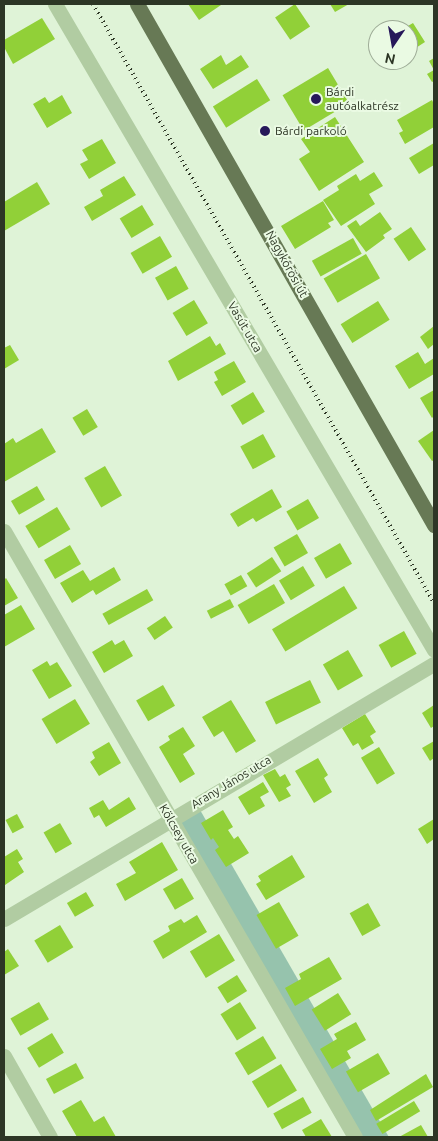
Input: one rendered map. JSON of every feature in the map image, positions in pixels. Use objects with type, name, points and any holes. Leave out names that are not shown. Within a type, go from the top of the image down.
[{"type":"main road","name":"Nagykőrösi út","points":[[137,4],[226,156],[434,525]]},
{"type":"street","name":"Vasút utca","points":[[55,4],[434,650]]},
{"type":"street","name":"Kölcsey utca","points":[[4,531],[355,1137]]},
{"type":"street","name":"Arany János utca","points":[[4,918],[434,664]]},
{"type":"street","points":[[4,1056],[50,1137]]},
{"type":"green space","points":[[196,803],[389,1137],[354,1137],[170,818]]},
{"type":"building","points":[[188,4],[220,4],[221,5],[199,20]]},
{"type":"building","points":[[295,4],[310,26],[290,40],[275,17]]},
{"type":"building","points":[[330,4],[349,4],[335,12]]},
{"type":"building","points":[[42,18],[55,39],[13,64],[4,47],[4,40]]},
{"type":"building","points":[[418,31],[425,42],[418,47]]},
{"type":"building","points":[[221,55],[226,65],[241,55],[249,67],[213,89],[200,69]]},
{"type":"building","points":[[434,58],[434,70],[429,61]]},
{"type":"building","name":"Bárdi autóalkatrész","points":[[328,68],[349,103],[304,130],[283,95]]},
{"type":"building","points":[[434,70],[434,81],[432,82],[427,74]]},
{"type":"building","points":[[257,79],[270,100],[226,128],[213,107]]},
{"type":"building","points":[[62,95],[72,113],[47,128],[33,104],[45,97],[49,103]]},
{"type":"building","points":[[432,100],[434,104],[434,127],[405,144],[399,133],[403,131],[397,120]]},
{"type":"building","points":[[335,117],[364,162],[319,191],[299,159],[310,152],[301,139]]},
{"type":"building","points":[[102,139],[116,163],[89,179],[80,164],[88,160],[82,150]]},
{"type":"building","points":[[434,143],[434,165],[419,174],[409,158]]},
{"type":"building","points":[[374,172],[383,186],[369,194],[375,204],[341,226],[323,200],[339,190],[337,186],[356,174],[360,181]]},
{"type":"building","points":[[124,176],[136,195],[92,221],[84,207],[103,196],[100,190]]},
{"type":"building","points":[[37,182],[50,204],[4,231],[4,202]]},
{"type":"building","points":[[323,201],[334,220],[328,223],[331,227],[295,249],[281,226]]},
{"type":"building","points":[[142,205],[154,225],[132,238],[120,218]]},
{"type":"building","points":[[380,212],[392,229],[383,235],[385,238],[366,252],[347,226],[356,220],[360,226]]},
{"type":"building","points":[[411,227],[426,249],[409,261],[394,239]]},
{"type":"building","points":[[160,236],[172,257],[143,274],[131,253]]},
{"type":"building","points":[[353,238],[362,254],[321,277],[312,261]]},
{"type":"building","points":[[366,254],[380,278],[338,303],[324,278]]},
{"type":"building","points":[[176,266],[189,289],[168,300],[155,278]]},
{"type":"building","points":[[194,300],[208,323],[186,336],[173,313]]},
{"type":"building","points":[[378,301],[390,320],[352,343],[341,324]]},
{"type":"building","points":[[434,326],[434,344],[428,349],[420,337]]},
{"type":"building","points":[[210,336],[216,346],[220,343],[226,354],[178,381],[168,361]]},
{"type":"building","points":[[10,345],[19,360],[4,369],[4,348]]},
{"type":"building","points":[[418,352],[425,364],[434,358],[434,374],[409,389],[395,366]]},
{"type":"building","points":[[234,361],[246,382],[222,396],[214,382],[218,380],[214,372]]},
{"type":"building","points":[[434,390],[434,416],[432,418],[420,398]]},
{"type":"building","points":[[253,392],[265,412],[243,425],[231,405]]},
{"type":"building","points":[[87,409],[98,427],[83,436],[72,418]]},
{"type":"building","points":[[42,428],[56,452],[4,482],[4,444],[13,438],[16,443]]},
{"type":"building","points":[[434,430],[434,460],[432,461],[418,441]]},
{"type":"building","points":[[263,434],[276,457],[253,469],[240,447]]},
{"type":"building","points":[[105,466],[122,495],[101,507],[84,478]]},
{"type":"building","points":[[37,486],[45,500],[19,515],[11,501]]},
{"type":"building","points":[[272,489],[282,507],[256,522],[253,518],[238,527],[230,514]]},
{"type":"building","points":[[308,499],[319,518],[297,531],[286,512]]},
{"type":"building","points":[[57,507],[70,529],[39,548],[25,526]]},
{"type":"building","points":[[297,534],[308,553],[285,567],[274,548]]},
{"type":"building","points":[[340,543],[352,564],[326,579],[314,558]]},
{"type":"building","points":[[70,545],[81,564],[55,579],[44,560]]},
{"type":"building","points":[[272,557],[281,571],[256,588],[247,573]]},
{"type":"building","points":[[303,566],[315,586],[291,600],[279,580]]},
{"type":"building","points":[[114,567],[121,580],[96,595],[93,590],[72,603],[60,583],[83,570],[90,581]]},
{"type":"building","points":[[241,575],[247,586],[231,596],[224,584]]},
{"type":"building","points":[[6,578],[18,598],[4,606],[4,580]]},
{"type":"building","points":[[274,584],[285,603],[249,624],[238,605]]},
{"type":"building","points":[[344,586],[357,608],[285,652],[272,629]]},
{"type":"building","points":[[147,589],[153,600],[109,625],[102,614]]},
{"type":"building","points":[[230,599],[234,607],[211,619],[207,611]]},
{"type":"building","points":[[21,605],[35,629],[4,647],[4,615]]},
{"type":"building","points":[[165,616],[173,628],[155,640],[147,628]]},
{"type":"building","points":[[404,631],[417,654],[391,668],[379,645]]},
{"type":"building","points":[[112,640],[115,645],[124,640],[133,656],[104,673],[92,652]]},
{"type":"building","points":[[348,650],[363,676],[338,690],[323,664]]},
{"type":"building","points":[[47,661],[50,666],[57,662],[72,686],[49,699],[32,670]]},
{"type":"building","points":[[310,680],[321,702],[276,724],[265,702]]},
{"type":"building","points":[[163,685],[175,706],[148,721],[136,700]]},
{"type":"building","points":[[75,699],[90,724],[57,744],[42,719]]},
{"type":"building","points":[[231,700],[256,741],[236,753],[223,731],[214,737],[202,717]]},
{"type":"building","points":[[434,705],[434,726],[431,728],[422,713]]},
{"type":"building","points":[[365,714],[376,732],[370,736],[374,743],[362,750],[358,743],[353,746],[342,728]]},
{"type":"building","points":[[183,727],[195,746],[183,754],[195,774],[180,783],[159,747],[170,740],[168,736]]},
{"type":"building","points":[[434,741],[434,758],[430,761],[422,748]]},
{"type":"building","points":[[109,742],[121,763],[99,776],[90,762],[95,758],[92,752]]},
{"type":"building","points":[[379,747],[395,774],[377,784],[361,758]]},
{"type":"building","points":[[318,758],[328,775],[324,778],[332,792],[314,803],[295,771]]},
{"type":"building","points":[[275,769],[280,777],[285,774],[291,785],[286,788],[291,796],[279,802],[263,775]]},
{"type":"building","points":[[263,782],[269,792],[260,797],[265,806],[249,815],[238,797]]},
{"type":"building","points":[[129,797],[136,809],[106,827],[99,815],[94,818],[89,808],[103,800],[109,810]]},
{"type":"building","points":[[223,810],[233,827],[228,830],[234,839],[238,836],[249,853],[226,867],[215,850],[219,847],[213,838],[211,840],[201,823]]},
{"type":"building","points":[[17,814],[24,827],[13,833],[6,820]]},
{"type":"building","points":[[434,819],[434,839],[427,844],[418,829]]},
{"type":"building","points":[[60,823],[72,844],[56,853],[44,832]]},
{"type":"building","points":[[162,842],[178,870],[125,901],[116,884],[136,873],[129,862]]},
{"type":"building","points":[[17,849],[23,859],[18,862],[24,872],[5,885],[4,857]]},
{"type":"building","points":[[292,855],[305,877],[266,900],[256,884],[261,881],[258,876]]},
{"type":"building","points":[[182,878],[194,899],[175,910],[163,889]]},
{"type":"building","points":[[86,892],[94,906],[75,917],[67,903]]},
{"type":"building","points":[[279,902],[298,936],[276,949],[256,915]]},
{"type":"building","points":[[368,903],[381,926],[362,936],[350,913]]},
{"type":"building","points":[[197,915],[207,932],[163,959],[153,941],[170,931],[168,926],[181,919],[184,923]]},
{"type":"building","points":[[60,925],[73,947],[48,963],[34,940]]},
{"type":"building","points":[[219,934],[235,961],[206,978],[190,952]]},
{"type":"building","points":[[8,949],[19,966],[4,975],[4,952]]},
{"type":"building","points":[[329,957],[342,979],[295,1006],[285,988],[301,979],[299,974]]},
{"type":"building","points":[[237,975],[247,991],[228,1003],[217,987]]},
{"type":"building","points":[[338,993],[351,1014],[325,1031],[312,1009]]},
{"type":"building","points":[[39,1002],[49,1019],[20,1036],[10,1018]]},
{"type":"building","points":[[240,1002],[256,1028],[237,1040],[220,1014]]},
{"type":"building","points":[[356,1022],[366,1040],[347,1051],[351,1058],[332,1069],[320,1049],[337,1039],[334,1034]]},
{"type":"building","points":[[52,1033],[64,1053],[39,1068],[27,1048]]},
{"type":"building","points":[[263,1036],[276,1058],[248,1075],[235,1053]]},
{"type":"building","points":[[378,1053],[390,1074],[358,1092],[346,1072]]},
{"type":"building","points":[[76,1063],[84,1078],[54,1094],[46,1079]]},
{"type":"building","points":[[281,1064],[297,1091],[268,1108],[252,1082]]},
{"type":"building","points":[[426,1074],[433,1087],[376,1121],[370,1110]]},
{"type":"building","points":[[303,1097],[312,1113],[282,1129],[273,1113]]},
{"type":"building","points":[[81,1100],[94,1122],[104,1116],[116,1137],[77,1137],[62,1111]]},
{"type":"building","points":[[414,1101],[420,1111],[382,1134],[376,1124]]},
{"type":"building","points":[[321,1119],[332,1137],[306,1137],[302,1130]]},
{"type":"building","points":[[421,1125],[428,1137],[399,1137]]},
{"type":"railway","points":[[93,4],[434,603]]},
{"type":"place","name":"Bárdi autóalkatrész","points":[[316,99]]},
{"type":"place","name":"Bárdi parkoló","points":[[265,131]]}]
